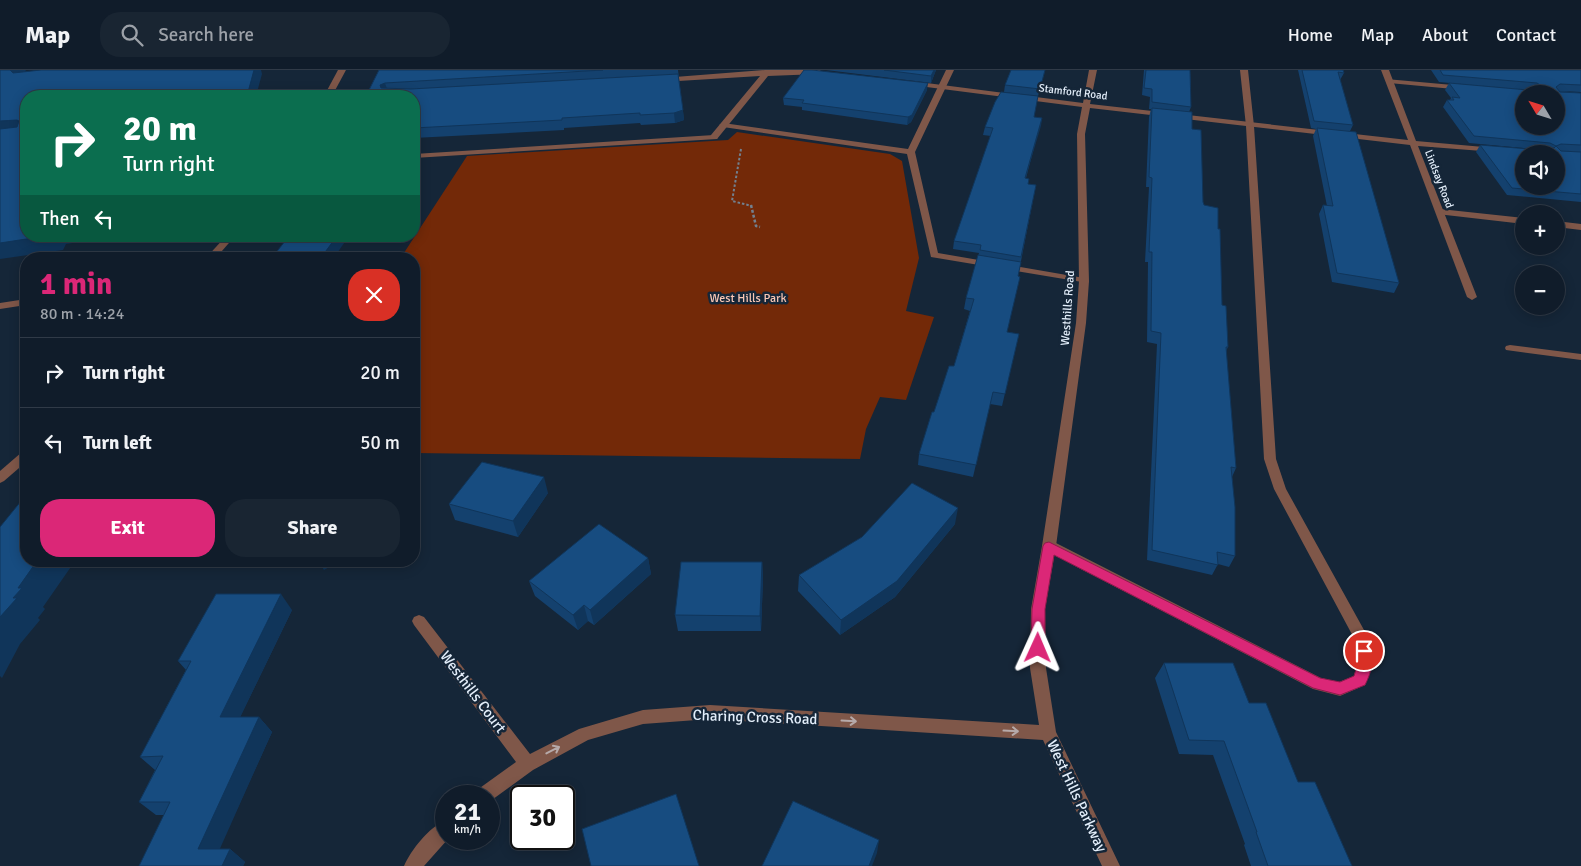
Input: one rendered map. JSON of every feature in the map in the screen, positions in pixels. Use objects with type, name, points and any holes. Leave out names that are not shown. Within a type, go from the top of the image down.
[{"type":"street","points":[[331,90],[342,70]]},
{"type":"street","points":[[950,70],[911,152],[934,255],[1084,281]]},
{"type":"street","name":"Westhills Road","points":[[1049,546],[1081,323],[1084,281],[1081,134],[1093,70]]},
{"type":"street","points":[[1049,546],[1318,684],[1340,689],[1360,680],[1365,663],[1362,639],[1280,489],[1270,459],[1250,126],[1244,70]]},
{"type":"street","name":"Lindsay Road","points":[[1385,70],[1472,297]]},
{"type":"street","points":[[656,80],[767,72],[831,73]]},
{"type":"street","points":[[420,156],[714,137],[767,72]]},
{"type":"street","points":[[1389,81],[1471,89]]},
{"type":"street","name":"Stamford Road","points":[[904,82],[1250,126],[1414,144],[1507,151]]},
{"type":"street","points":[[723,125],[911,152]]},
{"type":"street","points":[[1440,212],[1515,220]]},
{"type":"street","points":[[1565,225],[1581,227]]},
{"type":"street","points":[[216,252],[226,242]]},
{"type":"street","points":[[0,306],[20,303]]},
{"type":"street","points":[[1510,348],[1581,357]]},
{"type":"street","points":[[0,478],[20,460]]},
{"type":"street","name":"West Hills Parkway","points":[[1049,546],[1038,609],[1038,668],[1048,733],[1111,866]]},
{"type":"street","name":"Westhills Court","points":[[419,621],[526,764]]},
{"type":"street","name":"Charing Cross Road","points":[[498,785],[526,764],[585,734],[643,717],[710,712],[1048,733]]},
{"type":"street","points":[[413,866],[435,839]]},
{"type":"path","points":[[744,128],[732,201],[752,205],[756,226],[760,227]]},
{"type":"green space","name":"West Hills Park","points":[[737,132],[890,154],[902,161],[919,258],[906,311],[934,317],[906,400],[880,397],[866,429],[860,459],[420,453],[420,252],[405,252],[411,242],[420,242],[420,228],[467,156],[728,140]]},
{"type":"building","points":[[0,70],[10,70],[13,73],[41,70],[254,70],[249,90],[20,90],[20,240],[0,243],[0,129],[17,127],[19,121],[0,121]]},
{"type":"building","points":[[379,70],[603,70],[385,83],[380,85],[381,88],[411,89],[678,74],[683,110],[674,113],[640,115],[640,113],[562,118],[562,120],[420,128],[420,90],[369,90]]},
{"type":"building","points":[[804,70],[928,83],[912,115],[908,117],[802,103],[804,100],[783,98]]},
{"type":"building","points":[[884,70],[934,70],[931,76]]},
{"type":"building","points":[[1011,70],[1045,70],[1040,89],[1005,85]]},
{"type":"building","points":[[1146,70],[1190,70],[1191,107],[1152,102],[1152,89],[1144,88]]},
{"type":"building","points":[[1302,70],[1343,70],[1344,73],[1338,72],[1353,125],[1314,121]]},
{"type":"building","points":[[1440,70],[1581,70],[1581,85],[1540,85],[1537,83],[1443,75]]},
{"type":"building","points":[[1449,83],[1515,89],[1515,135],[1565,135],[1565,92],[1581,93],[1581,145],[1554,145],[1550,143],[1474,136],[1447,100],[1454,100],[1452,97],[1460,98]]},
{"type":"building","points":[[1001,92],[1038,96],[1034,117],[1042,118],[1025,178],[1029,179],[1028,184],[1036,185],[1021,257],[980,250],[981,245],[954,241],[993,128],[985,127]]},
{"type":"building","points":[[1152,108],[1192,112],[1192,129],[1201,130],[1203,202],[1204,205],[1218,208],[1222,305],[1226,306],[1228,347],[1226,347],[1236,468],[1231,467],[1235,507],[1235,556],[1217,552],[1218,565],[1152,550],[1161,333],[1151,331],[1152,252],[1149,252],[1152,178],[1149,177]]},
{"type":"building","points":[[1317,128],[1356,132],[1399,283],[1337,273],[1323,205],[1333,206]]},
{"type":"building","points":[[1480,145],[1515,148],[1515,188],[1512,188]]},
{"type":"building","points":[[1565,151],[1581,152],[1581,194],[1565,193]]},
{"type":"building","points":[[284,242],[333,242],[325,252],[276,252]]},
{"type":"building","points":[[978,255],[1021,262],[1018,276],[1020,277],[1007,332],[1019,334],[1005,394],[993,392],[976,465],[919,454],[949,366],[954,366],[974,299],[966,298]]},
{"type":"building","points":[[482,462],[544,477],[513,521],[449,504]]},
{"type":"building","points":[[912,483],[958,508],[897,581],[841,620],[799,575],[862,537]]},
{"type":"building","points":[[20,502],[20,567],[33,567],[18,588],[22,588],[13,598],[17,598],[0,617],[0,527]]},
{"type":"building","points":[[599,524],[648,558],[590,610],[584,605],[573,615],[529,581]]},
{"type":"building","points":[[681,562],[762,562],[760,616],[675,615]]},
{"type":"building","points":[[216,594],[281,594],[220,717],[259,717],[198,849],[230,849],[222,866],[139,866],[170,802],[139,802],[163,756],[140,757],[191,661],[178,661]]},
{"type":"building","points":[[1164,663],[1233,663],[1249,703],[1266,703],[1298,782],[1315,782],[1352,866],[1268,866],[1224,741],[1189,740]]},
{"type":"building","points":[[676,794],[699,866],[591,866],[582,829]]},
{"type":"building","points":[[793,801],[879,840],[869,866],[762,866]]},
{"type":"route","points":[[1038,648],[1038,609],[1049,546],[1285,669],[1318,684],[1340,689],[1360,680],[1365,663],[1364,651]]}]
